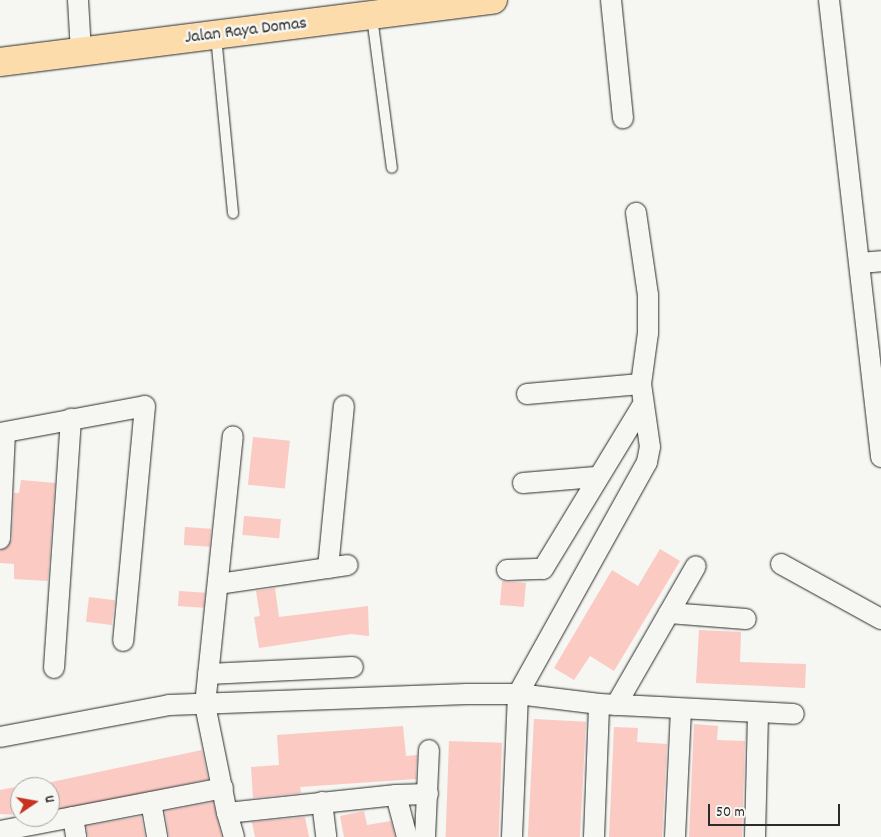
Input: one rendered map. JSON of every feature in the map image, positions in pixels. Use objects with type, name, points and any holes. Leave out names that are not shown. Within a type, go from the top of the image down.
[{"type":"highway","name":"Jalan Raya Domas","points":[[0,62],[372,17],[462,2],[493,0]]},
{"type":"street","points":[[78,0],[81,52]]},
{"type":"street","points":[[611,0],[623,118]]},
{"type":"street","points":[[829,0],[881,457]]},
{"type":"street","points":[[512,837],[518,694],[647,462],[650,447],[642,406],[641,384],[649,316],[636,213]]},
{"type":"street","points":[[860,263],[881,261]]},
{"type":"street","points":[[527,394],[641,384]]},
{"type":"street","points":[[0,539],[2,433],[146,406],[124,641]]},
{"type":"street","points":[[328,568],[344,406]]},
{"type":"street","points":[[507,570],[543,569],[596,477],[642,406]]},
{"type":"street","points":[[54,668],[71,419]]},
{"type":"street","points":[[233,436],[219,584],[208,674],[215,704],[219,766],[227,813],[234,837]]},
{"type":"street","points":[[522,483],[596,477]]},
{"type":"street","points":[[781,564],[881,619]]},
{"type":"street","points":[[219,584],[348,565]]},
{"type":"street","points":[[594,837],[608,704],[669,613],[696,566]]},
{"type":"street","points":[[669,613],[746,619]]},
{"type":"street","points":[[208,674],[353,667]]},
{"type":"street","points":[[0,737],[169,705],[518,694],[608,704],[758,715],[794,714]]},
{"type":"street","points":[[675,837],[681,709]]},
{"type":"street","points":[[755,837],[758,715]]},
{"type":"street","points":[[425,837],[429,750]]},
{"type":"street","points":[[0,831],[223,788]]},
{"type":"street","points":[[227,813],[396,795],[428,794]]},
{"type":"street","points":[[396,795],[407,837]]},
{"type":"street","points":[[151,802],[157,837]]},
{"type":"street","points":[[322,802],[326,837]]},
{"type":"street","points":[[73,817],[76,837]]},
{"type":"lane","points":[[372,17],[392,168]]},
{"type":"lane","points":[[216,36],[233,213]]},
{"type":"building","points":[[253,437],[290,441],[285,489],[248,485]]},
{"type":"building","points":[[21,480],[55,483],[48,581],[14,579],[14,564],[0,563],[0,551],[12,540],[14,493],[19,493]]},
{"type":"building","points":[[244,516],[281,519],[279,538],[242,535]]},
{"type":"building","points":[[185,527],[211,529],[210,547],[184,545]]},
{"type":"building","points":[[660,549],[680,561],[614,671],[590,656],[574,680],[554,668],[612,570],[638,586]]},
{"type":"building","points":[[502,581],[526,583],[524,607],[500,605]]},
{"type":"building","points":[[275,588],[279,617],[368,606],[369,636],[351,634],[259,648],[254,617],[260,616],[256,591]]},
{"type":"building","points":[[179,591],[205,593],[204,608],[178,606]]},
{"type":"building","points":[[89,597],[115,600],[112,625],[86,622]]},
{"type":"building","points":[[699,630],[741,632],[740,662],[806,664],[805,688],[696,683]]},
{"type":"building","points":[[534,719],[586,722],[580,837],[528,837]]},
{"type":"building","points":[[694,724],[718,726],[717,740],[745,741],[742,837],[689,837]]},
{"type":"building","points":[[403,726],[406,756],[417,755],[416,779],[300,787],[301,793],[253,798],[251,767],[279,765],[277,735]]},
{"type":"building","points":[[614,727],[638,728],[637,742],[667,744],[662,837],[609,837]]},
{"type":"building","points":[[449,741],[502,743],[499,837],[446,837]]},
{"type":"building","points":[[202,750],[208,779],[60,811],[60,780]]},
{"type":"building","points":[[10,788],[10,814],[0,814],[0,790]]},
{"type":"building","points":[[213,802],[222,837],[169,837],[165,811]]},
{"type":"building","points":[[364,811],[367,825],[391,821],[395,837],[344,837],[340,816]]},
{"type":"building","points":[[141,816],[145,837],[88,837],[86,826]]},
{"type":"building","points":[[305,817],[309,837],[255,837],[252,822]]}]
